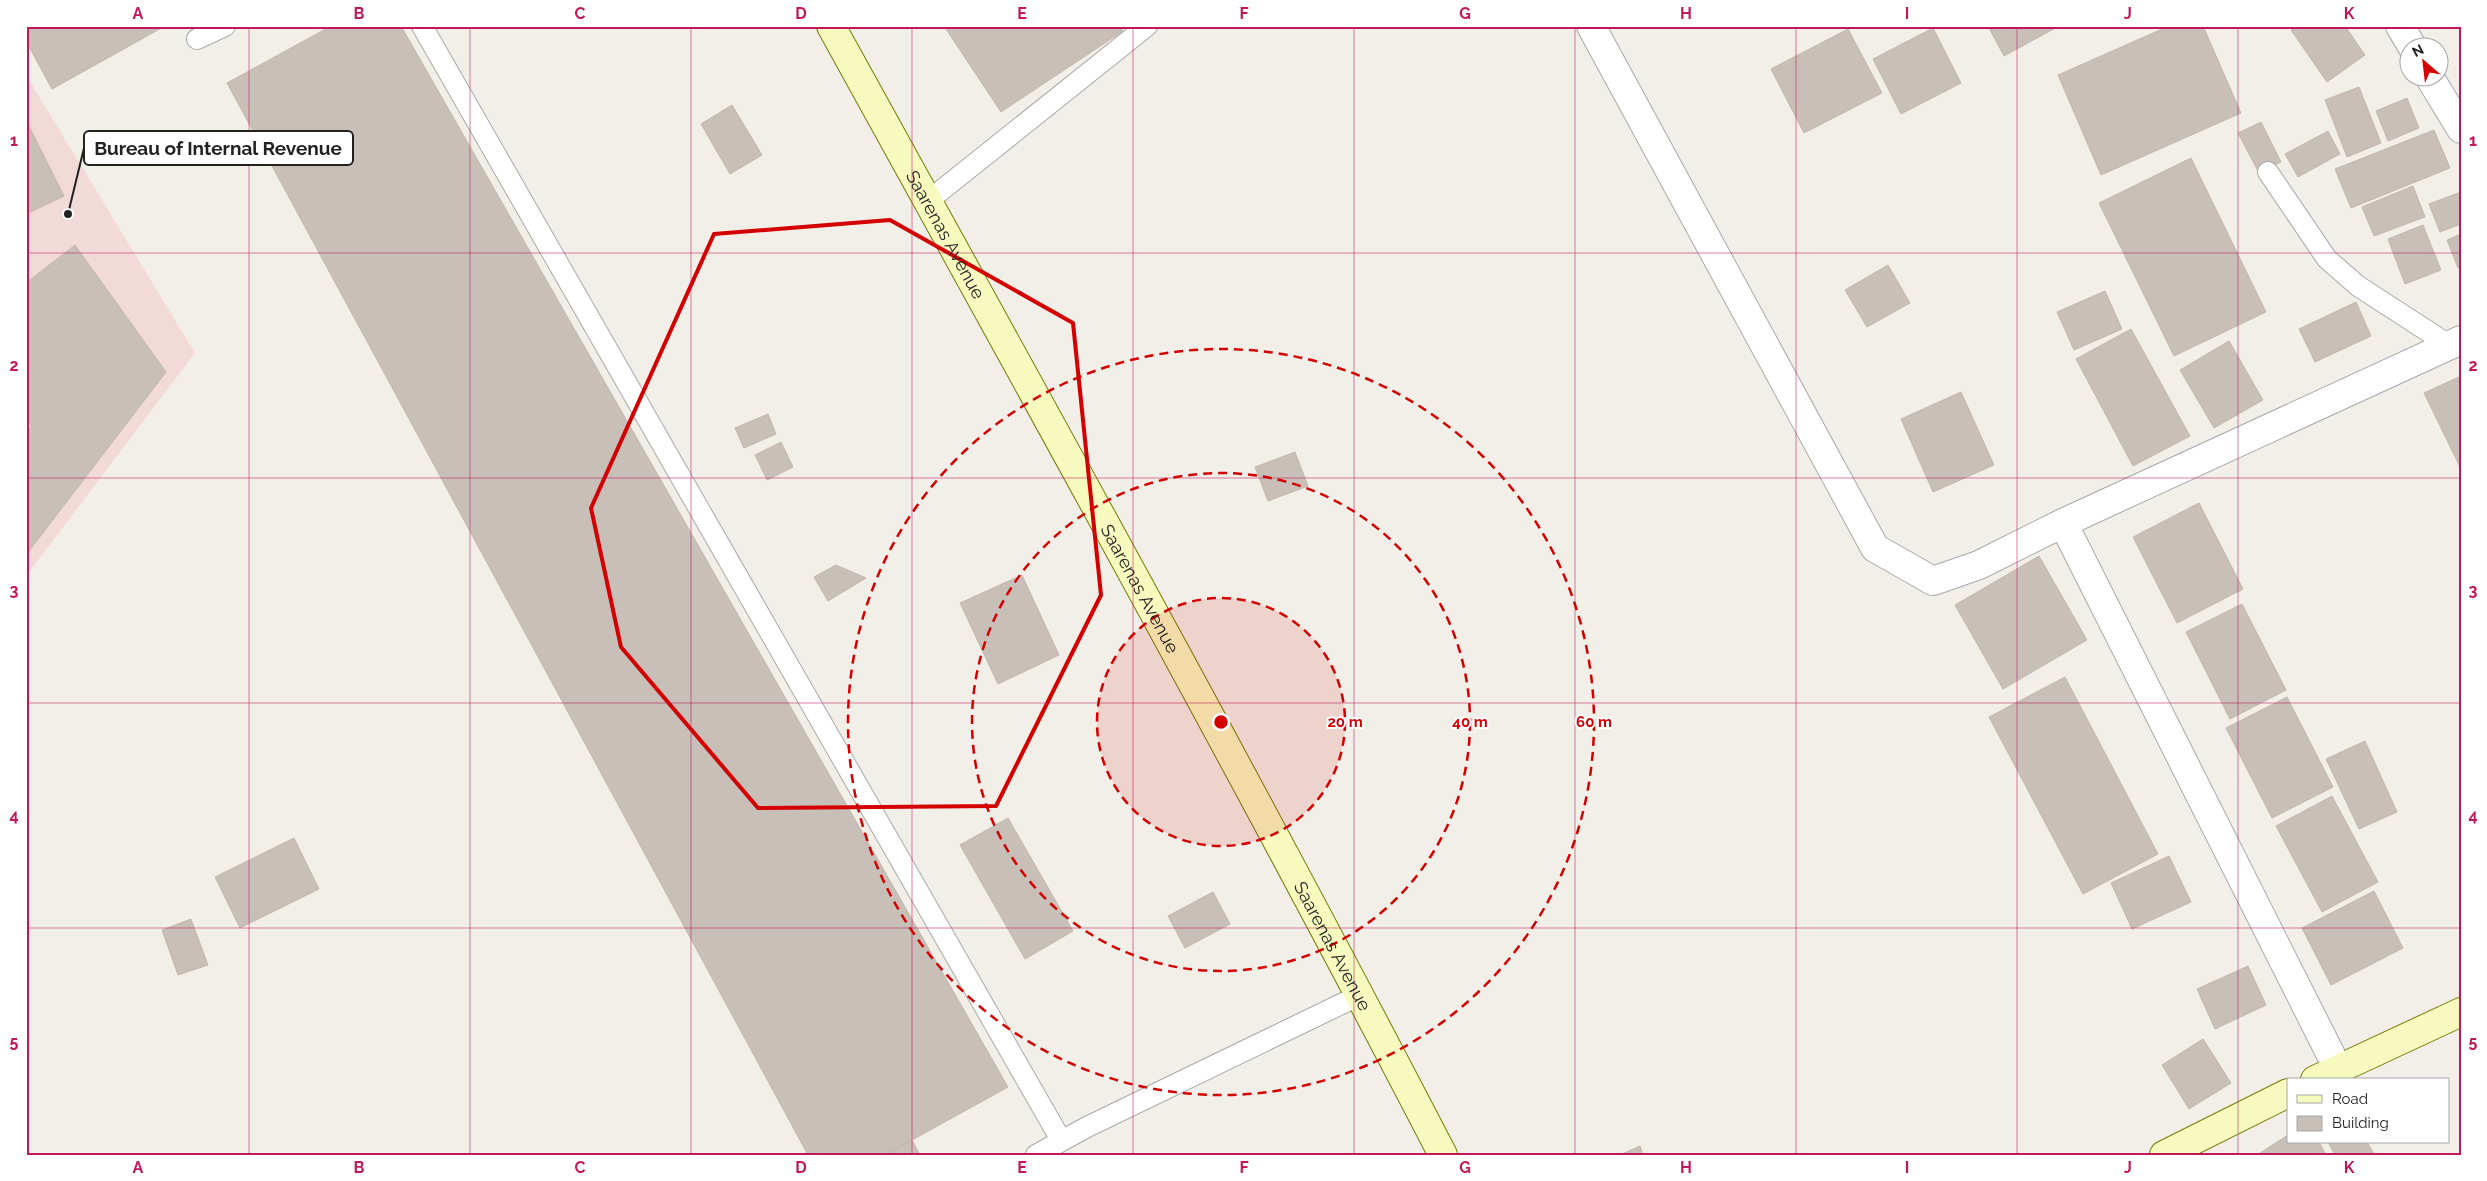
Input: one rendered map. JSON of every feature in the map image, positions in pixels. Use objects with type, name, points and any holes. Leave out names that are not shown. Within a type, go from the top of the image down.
[{"type":"main road","name":"Saarenas Avenue","points":[[831,26],[1059,437],[1360,995],[1443,1155]]},
{"type":"main road","points":[[2326,1074],[2461,1012]]},
{"type":"main road","points":[[2164,1155],[2287,1094]]},
{"type":"street","points":[[1591,26],[1875,548],[1933,581],[1980,565],[2063,523],[2455,343]]},
{"type":"street","points":[[2400,26],[2407,38]]},
{"type":"street","points":[[2436,88],[2461,128]]},
{"type":"street","points":[[2063,523],[2326,1074]]},
{"type":"lane","points":[[197,40],[224,26]]},
{"type":"lane","points":[[422,26],[1061,1140]]},
{"type":"lane","points":[[928,201],[1147,26]]},
{"type":"lane","points":[[2268,172],[2327,259],[2358,286],[2455,343]]},
{"type":"lane","points":[[1036,1155],[1061,1140],[1360,995]]},
{"type":"highlighted area","points":[[890,220],[1073,323],[1101,595],[996,806],[758,808],[621,647],[591,508],[714,234]]},
{"type":"shaded area","points":[[26,75],[195,353],[26,576]]},
{"type":"building","points":[[26,26],[165,26],[52,89],[26,41]]},
{"type":"building","points":[[331,26],[401,26],[1008,1087],[885,1155],[808,1155],[227,83]]},
{"type":"building","points":[[944,26],[1119,26],[1123,31],[1001,112]]},
{"type":"building","points":[[1988,26],[2059,26],[2004,56]]},
{"type":"building","points":[[2169,26],[2203,26],[2241,113],[2101,175],[2058,75]]},
{"type":"building","points":[[2296,26],[2345,26],[2365,55],[2327,82],[2291,30]]},
{"type":"building","points":[[1933,28],[1961,83],[1901,114],[1873,59]]},
{"type":"building","points":[[1848,29],[1882,93],[1804,133],[1771,69]]},
{"type":"building","points":[[2359,87],[2381,143],[2347,157],[2325,100]]},
{"type":"building","points":[[2407,98],[2419,128],[2388,141],[2376,111]]},
{"type":"building","points":[[732,105],[762,155],[730,174],[701,124]]},
{"type":"building","points":[[26,120],[64,196],[26,214]]},
{"type":"building","points":[[2261,122],[2281,162],[2259,173],[2238,133]]},
{"type":"building","points":[[2434,130],[2450,168],[2351,208],[2335,169]]},
{"type":"building","points":[[2328,131],[2340,154],[2298,177],[2285,154]]},
{"type":"building","points":[[2191,158],[2266,312],[2174,356],[2099,203]]},
{"type":"building","points":[[2413,186],[2425,217],[2374,236],[2362,207]]},
{"type":"building","points":[[2461,192],[2461,224],[2440,232],[2429,204]]},
{"type":"building","points":[[2423,225],[2441,270],[2405,284],[2388,239]]},
{"type":"building","points":[[2461,234],[2461,267],[2458,268],[2447,240]]},
{"type":"building","points":[[75,245],[166,372],[26,555],[26,432],[32,426],[26,419],[26,283]]},
{"type":"building","points":[[1888,265],[1910,303],[1867,327],[1845,290]]},
{"type":"building","points":[[2105,291],[2122,329],[2074,350],[2057,312]]},
{"type":"building","points":[[2356,302],[2371,336],[2315,362],[2299,329]]},
{"type":"building","points":[[2131,329],[2190,436],[2133,466],[2076,359]]},
{"type":"building","points":[[2229,341],[2263,400],[2214,428],[2180,370]]},
{"type":"building","points":[[2461,376],[2461,469],[2424,393]]},
{"type":"building","points":[[1961,392],[1994,465],[1933,492],[1901,419]]},
{"type":"building","points":[[768,414],[776,434],[744,448],[735,428]]},
{"type":"building","points":[[781,442],[793,467],[767,480],[755,455]]},
{"type":"building","points":[[1295,452],[1308,486],[1268,501],[1255,467]]},
{"type":"building","points":[[2199,503],[2243,589],[2177,623],[2133,537]]},
{"type":"building","points":[[2039,556],[2087,640],[2003,689],[1955,605]]},
{"type":"building","points":[[836,565],[866,578],[828,601],[814,577]]},
{"type":"building","points":[[1022,575],[1059,655],[998,684],[960,603]]},
{"type":"building","points":[[2242,604],[2286,690],[2230,719],[2186,632]]},
{"type":"building","points":[[2065,677],[2158,854],[2083,894],[1989,717]]},
{"type":"building","points":[[2287,697],[2333,787],[2272,818],[2226,728]]},
{"type":"building","points":[[2365,741],[2397,812],[2359,829],[2326,759]]},
{"type":"building","points":[[2332,796],[2378,882],[2322,912],[2276,826]]},
{"type":"building","points":[[1008,818],[1073,931],[1025,959],[960,845]]},
{"type":"building","points":[[294,838],[319,889],[240,928],[215,877]]},
{"type":"building","points":[[2169,856],[2191,902],[2132,929],[2111,883]]},
{"type":"building","points":[[2374,891],[2403,948],[2331,985],[2302,928]]},
{"type":"building","points":[[1213,892],[1230,924],[1185,948],[1168,916]]},
{"type":"building","points":[[191,919],[208,965],[178,975],[162,930]]},
{"type":"building","points":[[2248,966],[2266,1005],[2215,1029],[2197,989]]},
{"type":"building","points":[[2203,1039],[2231,1083],[2189,1109],[2162,1065]]},
{"type":"building","points":[[2287,1136],[2287,1144],[2320,1144],[2326,1155],[2257,1155]]},
{"type":"building","points":[[912,1140],[920,1155],[885,1155]]},
{"type":"building","points":[[2329,1144],[2368,1144],[2374,1154],[2335,1155]]},
{"type":"building","points":[[1640,1146],[1643,1155],[1620,1155]]},
{"type":"place","name":"Bureau of Internal Revenue","points":[[68,214]]}]
